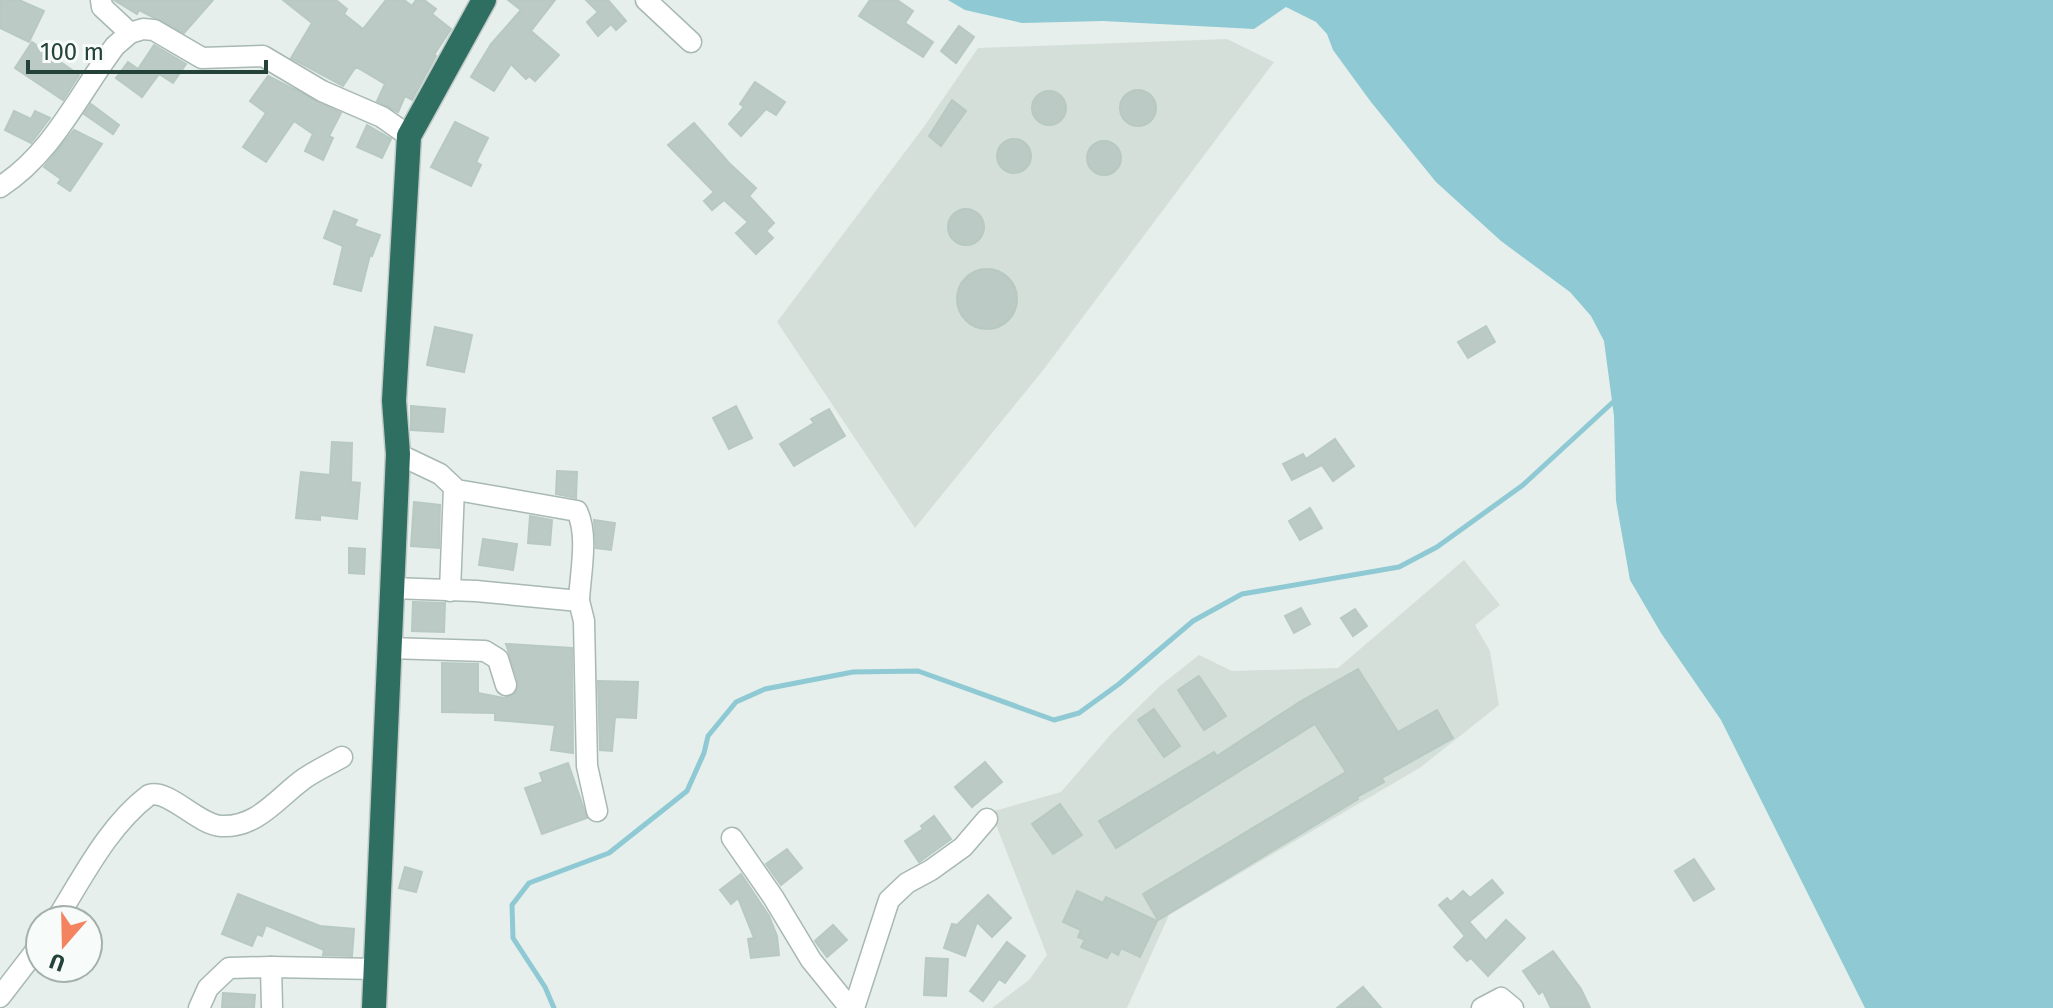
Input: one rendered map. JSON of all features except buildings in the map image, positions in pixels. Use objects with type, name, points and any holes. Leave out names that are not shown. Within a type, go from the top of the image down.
[{"type":"highway","points":[[374,1008],[398,454],[394,401],[409,136],[484,0]]},
{"type":"street","points":[[101,0],[102,7],[130,33]]},
{"type":"street","points":[[646,0],[691,42]]},
{"type":"street","points":[[0,187],[44,150],[109,54],[130,33],[143,29],[154,30],[202,58],[263,56],[322,91],[382,117],[409,136]]},
{"type":"street","points":[[398,454],[440,474],[463,492],[577,511],[582,535],[579,601],[584,621],[587,766],[597,811]]},
{"type":"street","points":[[450,591],[454,488]]},
{"type":"street","points":[[392,588],[476,591],[579,601]]},
{"type":"street","points":[[389,648],[485,651],[498,659],[506,685]]},
{"type":"street","points":[[66,904],[102,847],[149,795],[163,795],[195,816],[216,825],[245,822],[274,805],[302,780],[342,757]]},
{"type":"street","points":[[852,1008],[889,900],[907,883],[963,847],[987,819]]},
{"type":"street","points":[[732,838],[811,960],[852,1008]]},
{"type":"street","points":[[0,997],[24,966]]},
{"type":"street","points":[[199,1008],[208,988],[223,971],[235,967],[376,969]]},
{"type":"street","points":[[271,967],[272,1008]]},
{"type":"street","points":[[1482,1008],[1501,998],[1513,1008]]},
{"type":"shaded area","points":[[1227,39],[1274,62],[1044,369],[915,528],[777,322],[923,128],[978,48]]},
{"type":"shaded area","points":[[1464,560],[1500,605],[1475,625],[1490,651],[1499,705],[1421,767],[1169,915],[1127,1008],[992,1008],[1029,980],[1047,955],[991,812],[1061,792],[1112,733],[1161,685],[1199,655],[1232,671],[1338,668]]},
{"type":"water","points":[[948,0],[2053,0],[2053,1008],[1865,1008],[1721,720],[1661,633],[1630,580],[1616,501],[1614,416],[1604,341],[1591,316],[1570,292],[1501,241],[1436,182],[1371,102],[1316,22],[1286,7],[1254,29],[1103,21],[1022,23],[965,10]]},
{"type":"waterway","points":[[554,1008],[545,987],[513,938],[512,905],[529,883],[609,853],[687,791],[708,736],[736,702],[765,689],[853,672],[918,671],[1054,720],[1079,713],[1119,684],[1193,621],[1242,594],[1399,567],[1437,547],[1523,485],[1612,403]]}]
